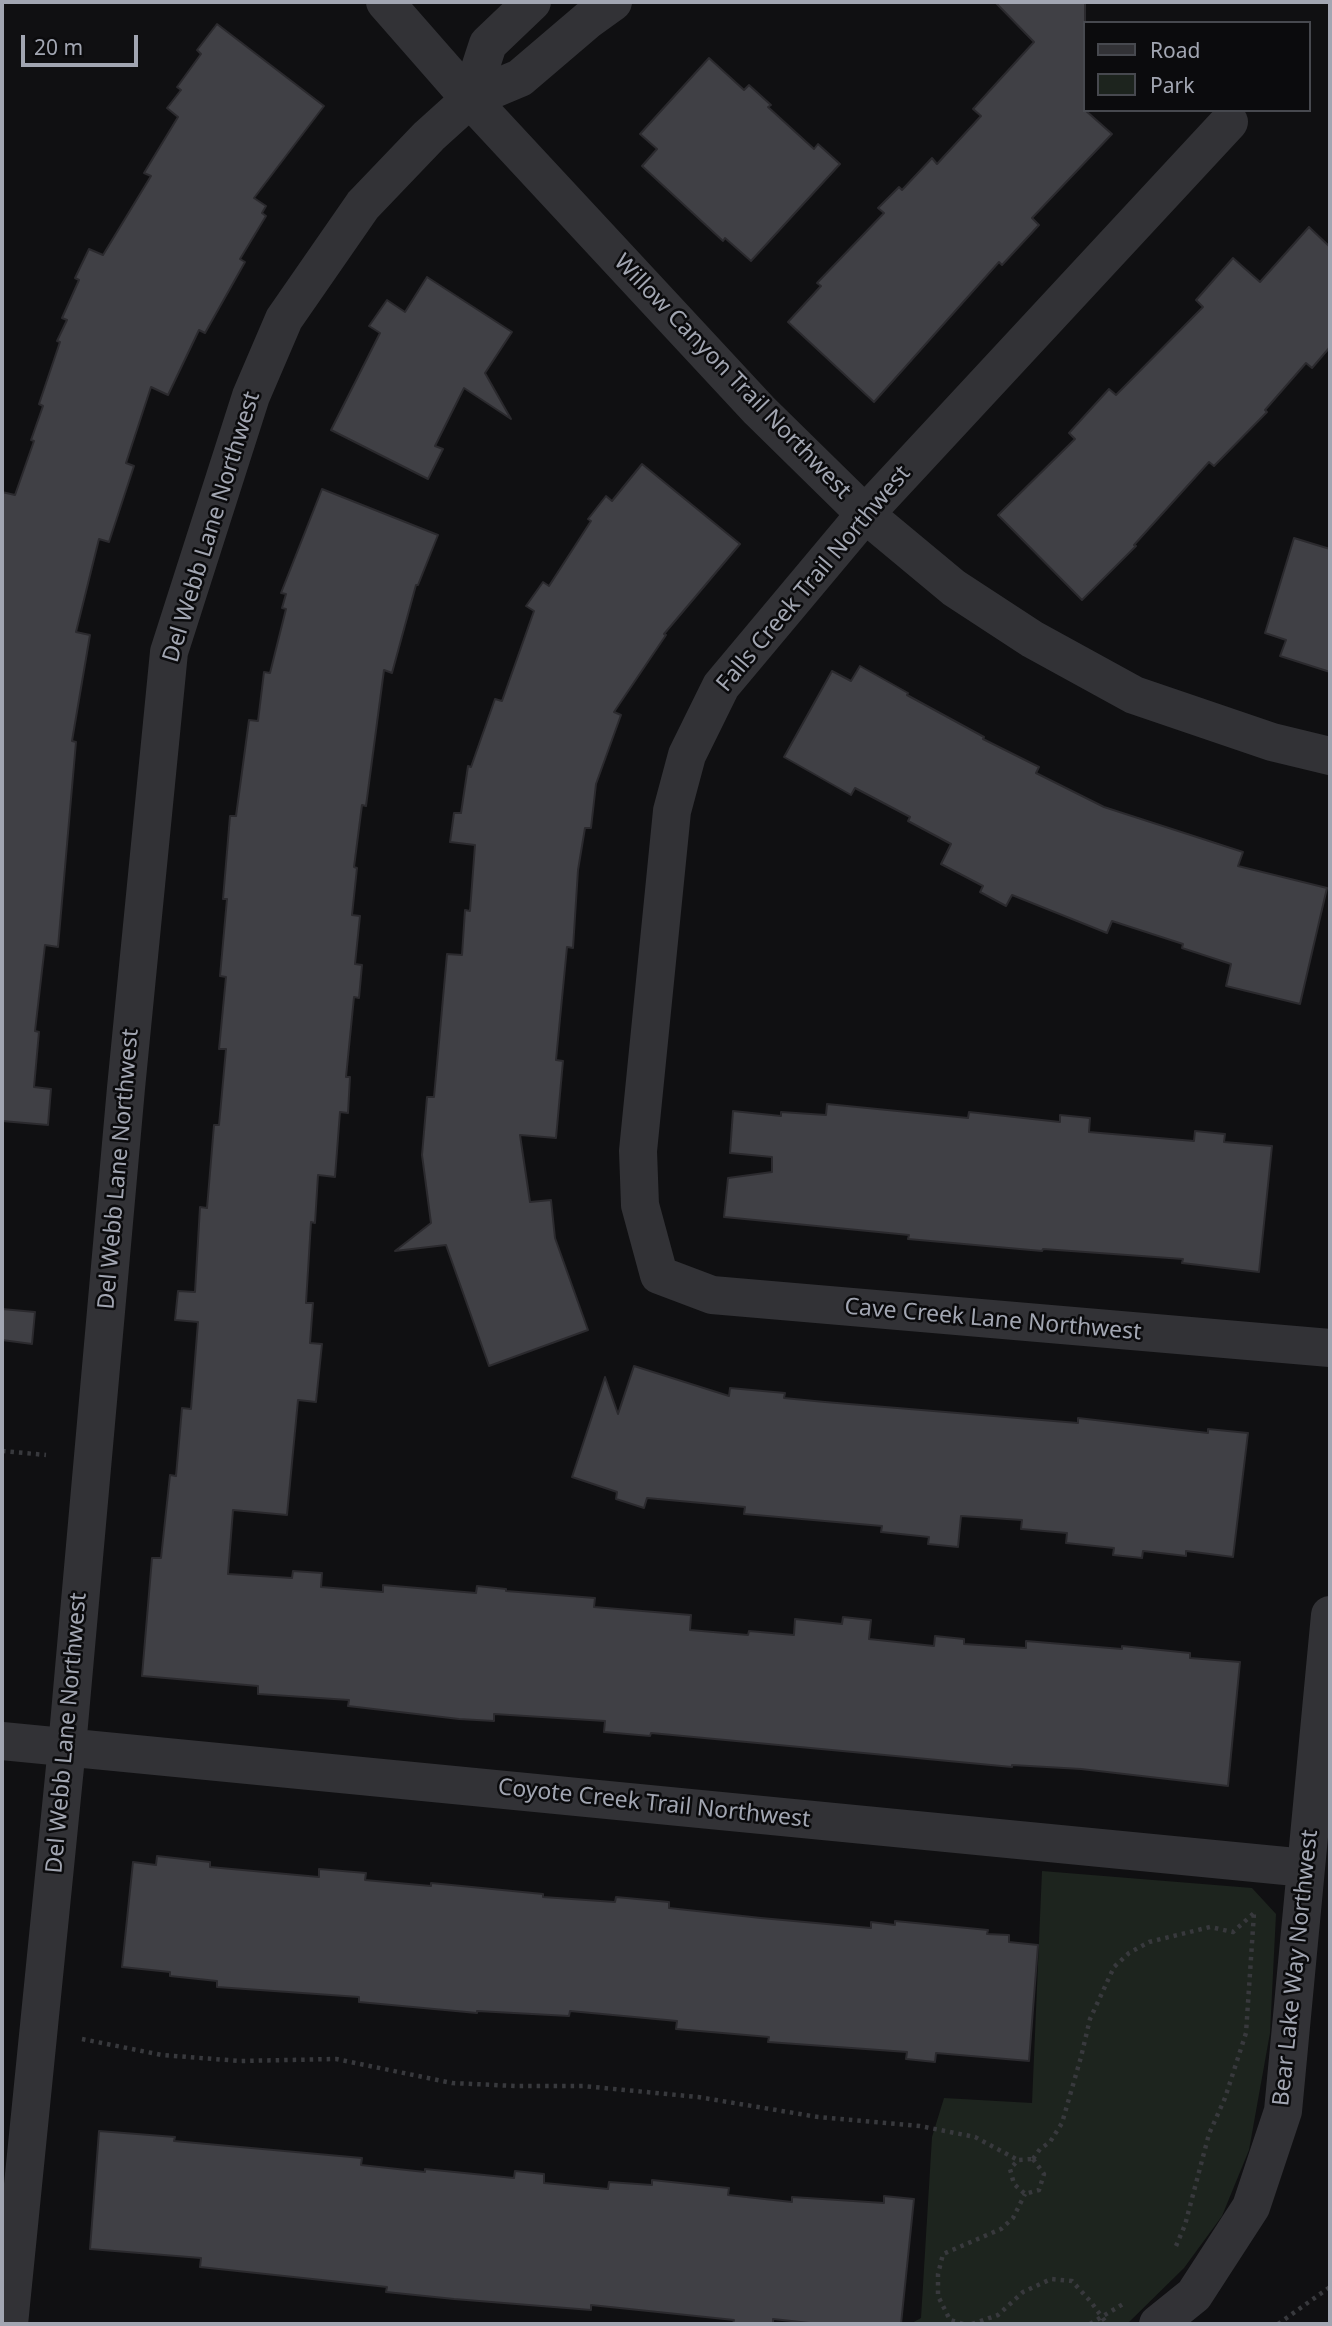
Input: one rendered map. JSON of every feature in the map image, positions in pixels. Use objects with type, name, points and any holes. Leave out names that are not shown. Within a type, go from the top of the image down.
[{"type":"street","name":"Willow Canyon Trail Northwest","points":[[385,2],[470,99],[759,410],[864,514],[954,588],[1032,639],[1134,695],[1272,742],[1330,756]]},
{"type":"street","name":"Del Webb Lane Northwest","points":[[470,99],[488,44],[532,2]]},
{"type":"street","name":"Del Webb Lane Northwest","points":[[9,2324],[67,1747],[127,1074],[169,652],[251,396],[284,319],[363,205],[429,136],[470,99],[520,78],[613,2]]},
{"type":"street","name":"Falls Creek Trail Northwest","points":[[659,1275],[640,1205],[638,1151],[672,811],[687,755],[720,686],[864,514],[1229,122]]},
{"type":"street","name":"Cave Creek Lane Northwest","points":[[659,1275],[712,1295],[759,1301],[1330,1348]]},
{"type":"street","name":"Bear Lake Way Northwest","points":[[1158,2324],[1194,2295],[1251,2207],[1283,2111],[1330,1615]]},
{"type":"street","name":"Coyote Creek Trail Northwest","points":[[2,1741],[1306,1868]]},
{"type":"path","points":[[2,1451],[46,1455]]},
{"type":"path","points":[[1033,2159],[1040,2149],[1050,2142],[1062,2123],[1082,2057],[1090,2019],[1114,1967],[1129,1953],[1149,1942],[1210,1927],[1233,1932],[1254,1913],[1246,2033],[1225,2098],[1209,2134],[1185,2225],[1173,2253]]},
{"type":"path","points":[[82,2039],[162,2056],[240,2061],[337,2059],[452,2083],[583,2086],[698,2097],[818,2117],[931,2128],[975,2137],[1018,2160],[1033,2159]]},
{"type":"path","points":[[963,2324],[950,2320],[938,2296],[938,2274],[943,2254],[1001,2229],[1013,2218],[1025,2194],[1040,2190],[1044,2174],[1033,2159]]},
{"type":"path","points":[[1018,2160],[1010,2169],[1014,2184],[1025,2194]]},
{"type":"path","points":[[972,2324],[998,2315],[1023,2292],[1051,2279],[1072,2281],[1107,2324]]},
{"type":"path","points":[[1278,2324],[1330,2287]]},
{"type":"path","points":[[1090,2324],[1125,2303]]},
{"type":"green space","points":[[1042,1871],[1252,1888],[1276,1914],[1270,2033],[1249,2150],[1222,2216],[1184,2268],[1127,2324],[910,2324],[921,2318],[932,2137],[944,2098],[1032,2103]]},
{"type":"building","points":[[995,2],[1085,2],[1084,112],[1112,134],[1032,218],[1039,225],[1002,265],[999,262],[874,402],[788,322],[821,286],[817,283],[884,213],[878,208],[899,187],[902,190],[932,158],[937,164],[981,116],[973,109],[1034,42]]},
{"type":"building","points":[[217,24],[324,106],[254,198],[266,206],[262,213],[266,216],[240,259],[245,262],[205,333],[199,330],[168,395],[151,387],[126,463],[134,466],[109,542],[99,539],[76,632],[90,635],[72,741],[76,742],[58,947],[45,945],[35,1031],[39,1032],[34,1087],[51,1089],[48,1125],[2,1121],[2,492],[15,495],[34,441],[31,440],[43,406],[39,404],[60,342],[57,341],[67,320],[62,318],[79,280],[75,278],[89,249],[103,255],[151,176],[144,173],[178,117],[167,108],[181,90],[177,87],[201,54],[197,50]]},
{"type":"building","points":[[709,58],[744,90],[749,85],[771,105],[768,107],[814,149],[818,144],[840,164],[751,261],[725,238],[723,241],[642,166],[657,149],[640,134]]},
{"type":"building","points":[[1309,227],[1330,247],[1330,347],[1312,368],[1306,363],[1265,410],[1267,412],[1214,466],[1209,462],[1134,545],[1136,546],[1082,600],[998,515],[1075,439],[1069,433],[1109,389],[1116,395],[1203,307],[1196,300],[1233,258],[1260,282]]},
{"type":"building","points":[[427,277],[512,332],[485,373],[511,419],[464,388],[435,446],[443,449],[428,479],[331,430],[380,333],[369,326],[387,300],[405,312]]},
{"type":"building","points":[[642,464],[740,544],[664,634],[666,635],[614,712],[621,715],[596,784],[591,828],[585,828],[578,870],[573,948],[567,947],[556,1060],[563,1061],[556,1138],[520,1135],[530,1202],[551,1200],[555,1238],[588,1330],[489,1366],[446,1245],[395,1251],[431,1223],[422,1155],[427,1097],[434,1097],[447,954],[462,955],[465,910],[470,911],[475,845],[450,842],[454,813],[461,813],[468,766],[471,767],[495,699],[502,701],[534,611],[526,606],[543,582],[549,586],[591,521],[588,519],[606,496],[612,501]]},
{"type":"building","points":[[322,489],[438,535],[416,585],[392,673],[384,670],[366,806],[362,805],[354,867],[357,868],[352,915],[360,916],[355,964],[362,965],[359,998],[354,997],[346,1077],[350,1077],[348,1113],[340,1112],[335,1177],[318,1175],[315,1223],[311,1222],[306,1303],[313,1303],[310,1343],[322,1344],[316,1402],[298,1400],[287,1515],[233,1510],[228,1574],[292,1578],[293,1571],[322,1573],[321,1587],[383,1592],[383,1585],[476,1593],[477,1586],[595,1598],[594,1607],[691,1615],[690,1630],[748,1635],[749,1631],[794,1635],[795,1619],[842,1624],[843,1617],[871,1620],[869,1639],[934,1646],[935,1636],[964,1639],[964,1644],[1026,1648],[1026,1641],[1122,1649],[1122,1646],[1190,1653],[1190,1658],[1240,1662],[1228,1786],[1081,1769],[1012,1767],[651,1733],[650,1736],[604,1732],[605,1721],[494,1714],[494,1721],[459,1719],[348,1706],[349,1700],[258,1694],[258,1686],[142,1676],[152,1558],[161,1558],[170,1475],[176,1476],[182,1408],[191,1409],[198,1322],[175,1320],[178,1291],[195,1292],[200,1207],[207,1208],[214,1125],[219,1125],[226,1049],[219,1049],[226,977],[220,976],[227,899],[223,899],[230,816],[236,816],[249,720],[258,721],[264,672],[270,673],[286,609],[282,608],[286,594],[281,593]]},
{"type":"building","points":[[1294,538],[1330,549],[1330,672],[1280,656],[1286,640],[1265,633]]},
{"type":"building","points":[[860,666],[984,737],[983,739],[1039,767],[1036,773],[1104,807],[1243,852],[1238,866],[1327,888],[1300,1004],[1226,986],[1231,964],[1182,948],[1183,944],[1112,921],[1107,933],[1012,895],[1006,906],[980,892],[983,886],[941,864],[951,844],[908,821],[910,817],[855,788],[851,795],[784,757],[832,671],[851,681]]},
{"type":"building","points":[[827,1104],[968,1118],[969,1112],[1060,1122],[1060,1115],[1090,1118],[1089,1132],[1194,1141],[1195,1131],[1225,1134],[1224,1142],[1272,1146],[1259,1272],[1182,1263],[1183,1259],[1042,1251],[908,1239],[909,1235],[724,1217],[728,1178],[772,1172],[772,1157],[730,1153],[733,1111],[781,1116],[781,1112],[826,1115]]},
{"type":"building","points":[[2,1309],[35,1312],[32,1344],[2,1340]]},
{"type":"building","points":[[634,1366],[729,1396],[730,1388],[785,1393],[784,1398],[825,1402],[1078,1423],[1078,1418],[1208,1433],[1208,1429],[1248,1433],[1233,1557],[1186,1551],[1186,1556],[1143,1551],[1142,1558],[1113,1555],[1114,1548],[1066,1543],[1067,1533],[1021,1529],[1022,1520],[961,1516],[958,1547],[928,1544],[929,1537],[881,1532],[882,1526],[744,1514],[745,1507],[647,1498],[644,1508],[616,1499],[617,1492],[572,1477],[605,1377],[618,1414]]},
{"type":"building","points":[[157,1856],[210,1862],[210,1867],[319,1877],[319,1869],[366,1873],[365,1880],[431,1886],[431,1883],[543,1894],[543,1897],[615,1902],[616,1897],[669,1902],[669,1908],[871,1928],[871,1922],[895,1925],[895,1921],[988,1930],[987,1934],[1009,1935],[1009,1942],[1038,1945],[1029,2061],[936,2053],[935,2062],[906,2059],[907,2052],[768,2042],[769,2037],[676,2029],[677,2021],[570,2011],[569,2016],[477,2013],[359,2002],[359,1997],[217,1987],[217,1981],[122,1967],[133,1862],[156,1865]]},
{"type":"building","points":[[99,2131],[175,2137],[174,2141],[362,2158],[361,2165],[425,2172],[425,2169],[514,2178],[515,2171],[544,2174],[544,2183],[608,2189],[609,2182],[652,2185],[652,2180],[729,2188],[728,2195],[792,2202],[792,2197],[884,2203],[884,2196],[914,2199],[901,2324],[819,2324],[773,2319],[773,2324],[733,2324],[734,2320],[591,2305],[591,2310],[454,2299],[386,2292],[387,2287],[200,2267],[201,2258],[90,2249]]}]
